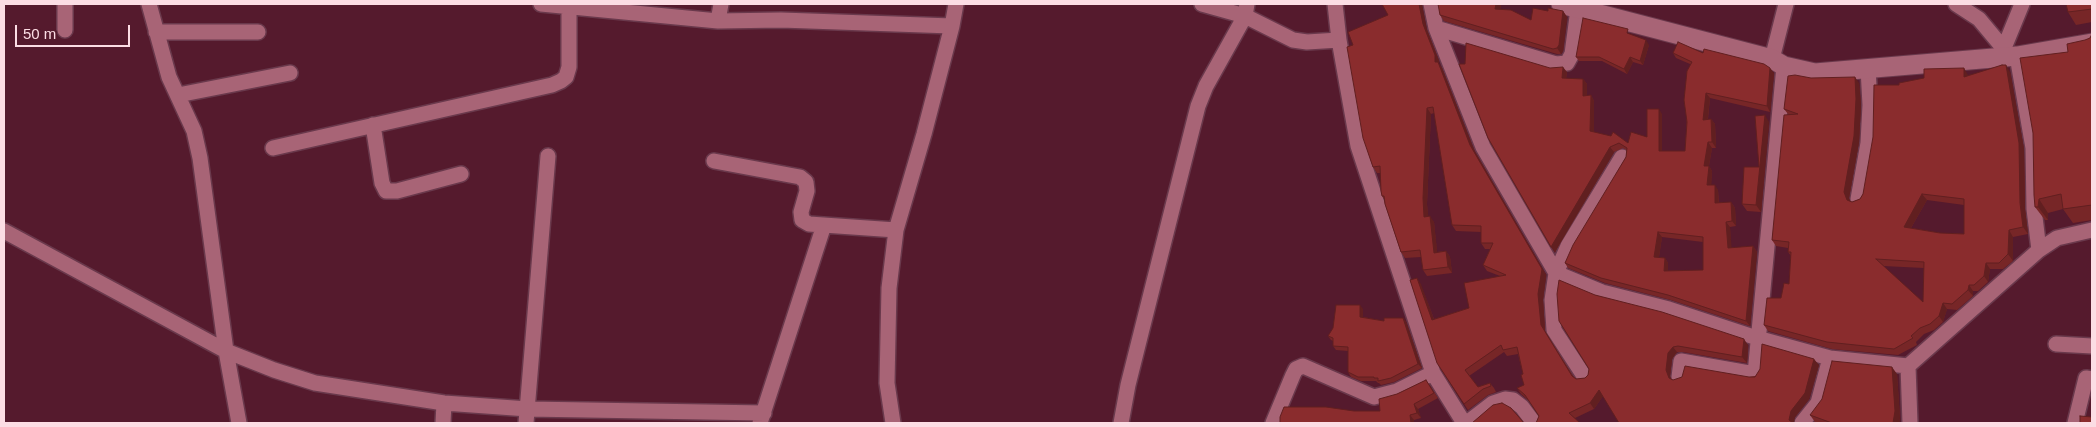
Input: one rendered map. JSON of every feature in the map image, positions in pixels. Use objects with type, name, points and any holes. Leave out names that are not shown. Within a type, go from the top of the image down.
[{"type":"street","points":[[65,4],[65,30]]},
{"type":"street","points":[[149,4],[170,77],[194,131],[200,158],[226,351],[239,423]]},
{"type":"street","points":[[541,4],[718,20],[781,20],[952,26]]},
{"type":"street","points":[[718,20],[721,4]]},
{"type":"street","points":[[894,423],[887,383],[888,288],[896,230],[952,26],[956,4]]},
{"type":"street","points":[[1202,4],[1246,10],[1293,40],[1307,42],[1339,40]]},
{"type":"street","points":[[1335,4],[1339,40],[1358,146],[1434,373],[1465,423],[1493,403],[1505,399],[1513,400],[1522,407],[1534,423]]},
{"type":"street","points":[[1431,4],[1436,28],[1483,147],[1556,273],[1602,292],[1669,309],[1757,338],[1830,358],[1908,366],[2039,250],[2056,238],[2092,230]]},
{"type":"street","points":[[1679,377],[1681,361],[1733,372],[1755,374],[1778,63],[1786,4]]},
{"type":"street","points":[[1956,4],[1979,19],[2010,53]]},
{"type":"street","points":[[2022,4],[2010,53],[2032,148],[2034,209],[2039,250]]},
{"type":"street","points":[[1436,28],[1556,64],[1567,63],[1572,54],[1570,6],[1815,73],[2092,43]]},
{"type":"street","points":[[273,148],[552,85],[561,81],[566,77],[569,67],[569,7]]},
{"type":"street","points":[[1121,423],[1128,385],[1198,106],[1206,86],[1246,10]]},
{"type":"street","points":[[156,32],[258,32]]},
{"type":"street","points":[[1858,199],[1868,142],[1870,105],[1868,68]]},
{"type":"street","points":[[178,95],[290,73]]},
{"type":"street","points":[[373,125],[382,183],[386,191],[396,191],[461,174]]},
{"type":"street","points":[[527,416],[548,156]]},
{"type":"street","points":[[1584,376],[1554,330],[1552,300],[1556,273],[1568,246],[1622,157]]},
{"type":"street","points":[[714,161],[800,177],[806,182],[807,191],[801,212],[802,220],[809,224],[896,230]]},
{"type":"street","points":[[4,231],[226,351],[274,370],[316,383],[527,416],[762,418],[824,225]]},
{"type":"street","points":[[2056,344],[2092,346]]},
{"type":"street","points":[[1802,423],[1818,403],[1830,358]]},
{"type":"street","points":[[1273,423],[1296,369],[1303,366],[1374,397],[1383,397],[1398,392],[1434,373]]},
{"type":"street","points":[[1908,366],[1910,423]]},
{"type":"street","points":[[2075,423],[2086,378],[2092,379]]},
{"type":"street","points":[[443,423],[444,403]]},
{"type":"building","points":[[1382,4],[1419,4],[1423,24],[1435,55],[1435,62],[1438,62],[1470,145],[1542,269],[1538,294],[1541,325],[1572,376],[1576,379],[1585,378],[1588,375],[1589,369],[1559,321],[1557,294],[1559,280],[1595,295],[1662,312],[1744,339],[1742,357],[1678,346],[1673,347],[1668,353],[1666,370],[1669,378],[1673,380],[1682,377],[1685,366],[1755,377],[1760,369],[1762,344],[1814,359],[1805,393],[1791,411],[1789,420],[1793,423],[1619,423],[1599,390],[1590,403],[1569,413],[1580,423],[1536,423],[1539,416],[1525,395],[1517,388],[1524,385],[1517,347],[1503,350],[1501,345],[1465,370],[1478,387],[1490,383],[1491,386],[1483,389],[1464,404],[1437,363],[1410,280],[1417,278],[1432,320],[1469,308],[1464,283],[1506,275],[1483,265],[1493,243],[1481,243],[1481,226],[1452,225],[1433,107],[1427,108],[1423,198],[1424,217],[1430,216],[1434,253],[1446,251],[1448,267],[1423,270],[1420,250],[1401,252],[1384,196],[1382,196],[1380,166],[1373,167],[1363,138],[1347,47],[1353,45],[1348,32],[1388,15]]},
{"type":"building","points":[[1438,4],[1496,4],[1495,9],[1511,10],[1531,20],[1533,8],[1563,11],[1559,45],[1553,49],[1440,15]]},
{"type":"building","points":[[2066,4],[2092,4],[2092,9],[2068,12]]},
{"type":"building","points":[[1583,18],[1628,29],[1627,33],[1646,40],[1640,61],[1630,57],[1624,69],[1599,57],[1576,57]]},
{"type":"building","points":[[2092,34],[2092,205],[2063,209],[2061,194],[2039,199],[2038,207],[2035,207],[2033,133],[2020,58],[2068,52],[2067,44],[2090,38]]},
{"type":"building","points":[[1678,42],[1703,53],[1704,49],[1764,64],[1770,68],[1767,106],[1706,93],[1703,120],[1711,119],[1712,142],[1708,142],[1704,166],[1709,166],[1707,185],[1715,185],[1715,203],[1731,202],[1732,221],[1726,222],[1728,248],[1753,246],[1746,321],[1668,295],[1601,278],[1565,263],[1573,245],[1626,157],[1627,148],[1619,143],[1610,147],[1551,247],[1488,138],[1459,64],[1465,64],[1466,43],[1550,68],[1563,67],[1562,78],[1583,79],[1583,96],[1591,95],[1590,131],[1611,136],[1613,132],[1628,143],[1631,132],[1647,137],[1647,109],[1659,109],[1659,151],[1685,151],[1687,122],[1684,100],[1687,71],[1692,62],[1673,53]],"holes":[[[1658,232],[1703,237],[1703,270],[1664,271],[1665,258],[1654,257]]]},
{"type":"building","points":[[2006,65],[2019,143],[2020,203],[2023,227],[2009,230],[2008,254],[1999,263],[1986,263],[1984,276],[1974,285],[1969,285],[1968,290],[1952,304],[1943,303],[1939,316],[1930,324],[1920,328],[1911,336],[1913,338],[1894,349],[1827,342],[1764,325],[1767,298],[1781,298],[1784,283],[1789,284],[1791,252],[1788,252],[1789,242],[1772,240],[1784,115],[1798,114],[1784,109],[1788,76],[1795,75],[1811,78],[1855,77],[1854,136],[1844,192],[1847,200],[1852,202],[1860,199],[1863,194],[1873,137],[1874,85],[1899,85],[1899,83],[1924,78],[1924,69],[1964,68],[1964,77]],"holes":[[[1922,194],[1964,199],[1964,234],[1940,233],[1904,227]],[[1876,259],[1924,262],[1923,302]]]},
{"type":"building","points":[[1765,115],[1756,205],[1742,204],[1744,167],[1759,167],[1755,116]]},
{"type":"building","points":[[1336,305],[1360,305],[1360,317],[1384,321],[1384,318],[1403,318],[1418,364],[1391,378],[1378,381],[1378,378],[1358,377],[1348,372],[1348,347],[1333,346],[1333,338],[1328,336],[1333,328]]},
{"type":"building","points":[[1832,361],[1892,367],[1895,411],[1893,423],[1832,423],[1810,415],[1822,399]]},
{"type":"building","points":[[1426,380],[1434,393],[1414,404],[1417,413],[1410,415],[1411,423],[1280,423],[1284,407],[1326,407],[1354,411],[1380,411],[1379,399],[1397,394]]},
{"type":"building","points":[[1502,403],[1511,408],[1524,423],[1472,423],[1493,405]]},
{"type":"building","points":[[2080,416],[2092,417],[2092,423],[2080,423]]}]
